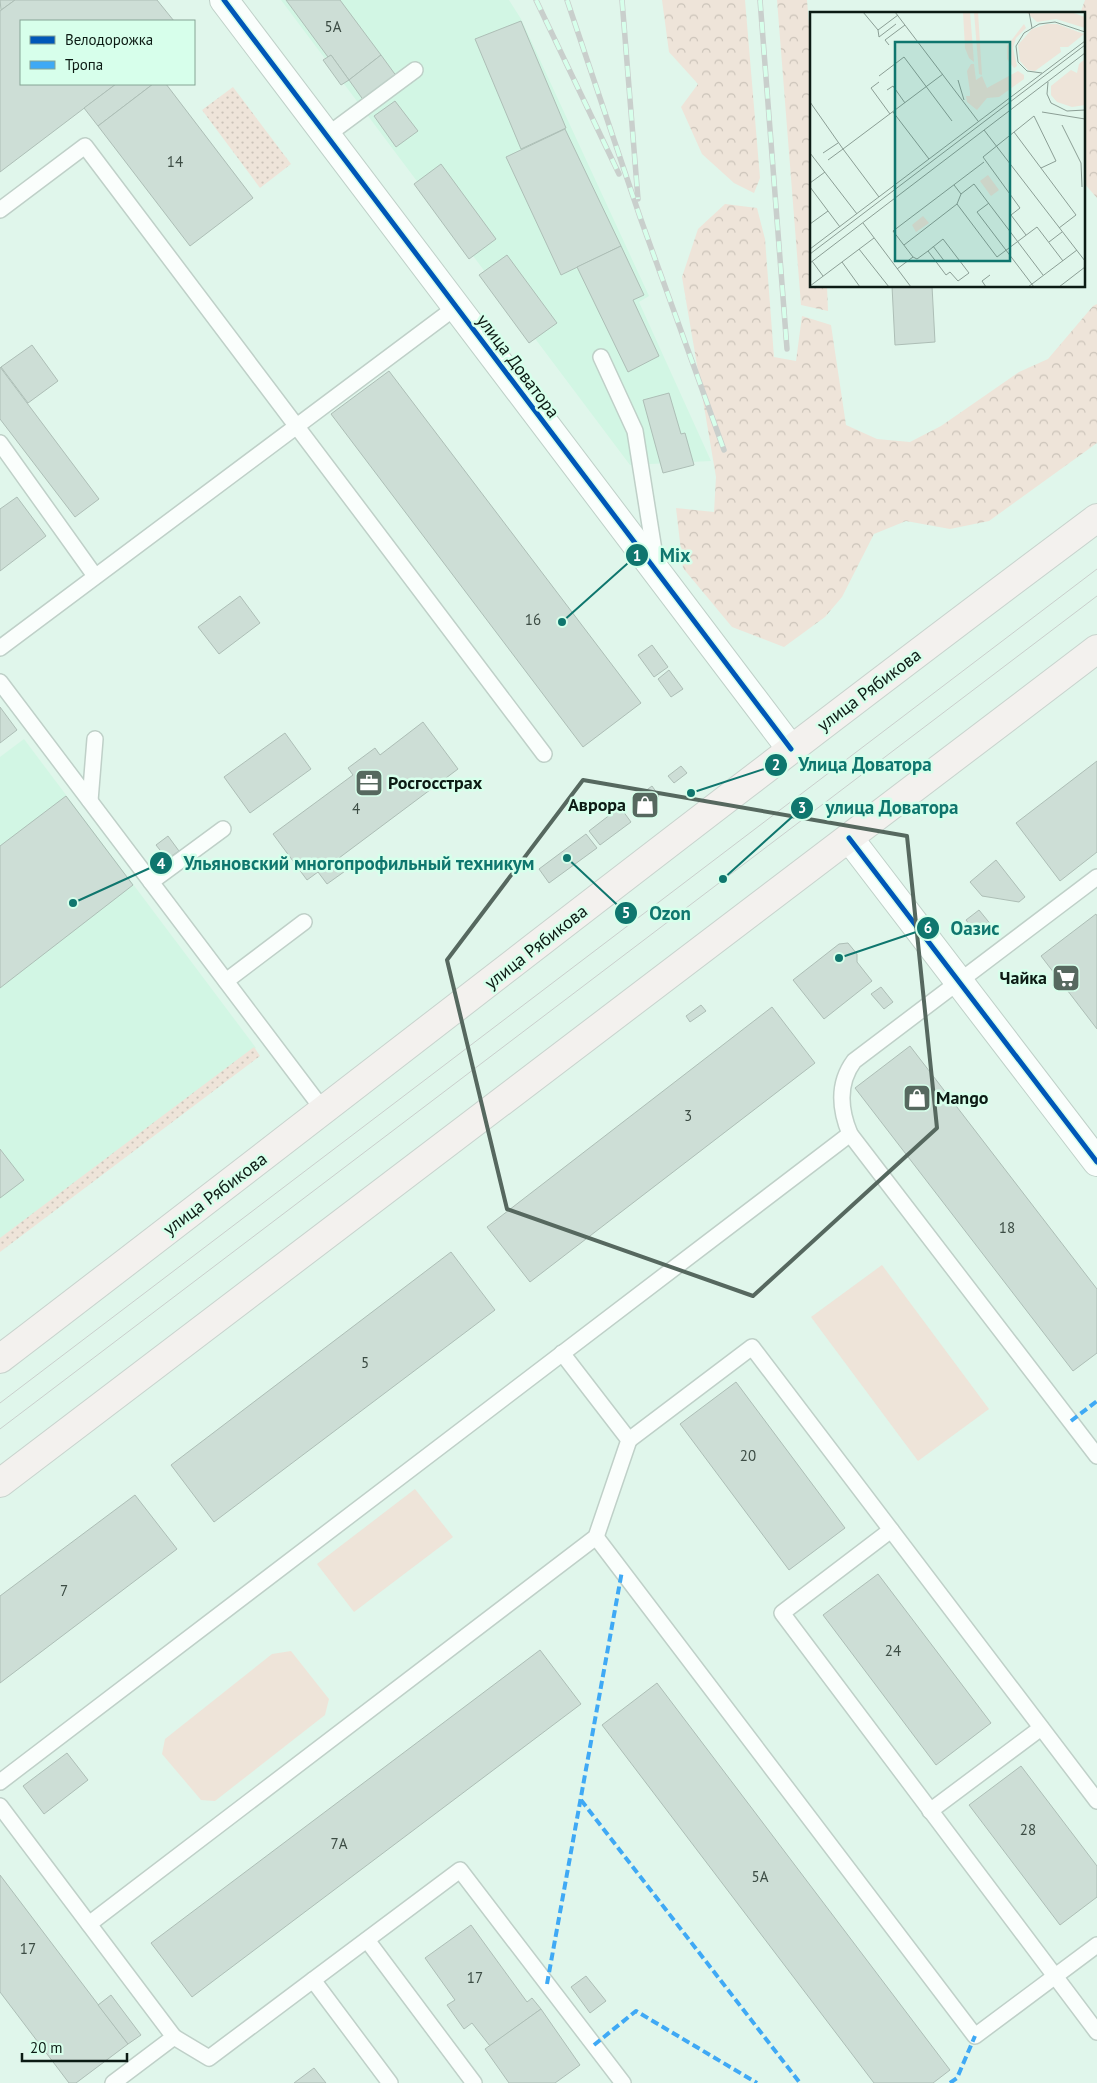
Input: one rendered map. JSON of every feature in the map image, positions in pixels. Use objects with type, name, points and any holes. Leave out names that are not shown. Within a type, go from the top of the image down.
[{"type":"main road","name":"улица Рябикова","points":[[0,1358],[324,1111],[791,749],[1097,518]]},
{"type":"main road","points":[[0,1483],[1097,649]]},
{"type":"street","name":"улица Доватора","points":[[224,0],[791,749]]},
{"type":"street","points":[[849,838],[1097,1162]]},
{"type":"lane","points":[[326,136],[416,70]]},
{"type":"lane","points":[[0,210],[85,146],[298,425],[544,754]]},
{"type":"lane","points":[[0,648],[456,307]]},
{"type":"lane","points":[[601,357],[635,431],[657,572]]},
{"type":"lane","points":[[0,443],[95,576]]},
{"type":"lane","points":[[0,682],[324,1111]]},
{"type":"lane","points":[[90,801],[95,738]]},
{"type":"lane","points":[[151,882],[223,829]]},
{"type":"lane","points":[[1097,877],[854,1061],[848,1069],[841,1104],[850,1134],[1097,1456]]},
{"type":"lane","points":[[226,981],[304,922]]},
{"type":"lane","points":[[0,1782],[850,1134]]},
{"type":"lane","points":[[89,1924],[596,1537],[629,1440],[752,1347],[1097,1801]]},
{"type":"lane","points":[[562,1353],[629,1440]]},
{"type":"lane","points":[[891,1530],[782,1613],[1097,2032]]},
{"type":"lane","points":[[596,1537],[975,2036],[1097,1945]]},
{"type":"lane","points":[[930,1811],[1041,1728]]},
{"type":"lane","points":[[0,1806],[174,2037],[209,2058],[460,1870],[623,2083]]},
{"type":"lane","points":[[366,1940],[474,2083]]},
{"type":"lane","points":[[313,1980],[390,2083]]},
{"type":"lane","points":[[113,2083],[174,2037]]},
{"type":"highlighted area","points":[[583,780],[907,836],[937,1128],[753,1296],[507,1209],[447,960]]},
{"type":"shaded area","points":[[281,0],[509,0],[521,19],[649,296],[639,302],[711,461],[630,465]]},
{"type":"shaded area","points":[[24,739],[256,1048],[0,1241],[0,757]]},
{"type":"green space","points":[[662,0],[745,0],[760,178],[754,193],[734,183],[702,154],[681,107],[698,84],[669,52]]},
{"type":"green space","points":[[777,0],[807,0],[810,38],[810,288],[827,288],[828,311],[801,305]]},
{"type":"green space","points":[[1085,0],[1097,0],[1097,198],[1084,183],[1084,12],[1081,12]]},
{"type":"green space","points":[[233,87],[291,164],[260,188],[202,110]]},
{"type":"green space","points":[[725,204],[757,208],[765,239],[774,357],[796,361],[802,316],[831,325],[846,425],[877,439],[910,442],[941,426],[1019,372],[1048,359],[1093,306],[1097,304],[1097,443],[989,521],[950,529],[906,521],[874,534],[842,597],[825,617],[784,647],[732,627],[683,568],[676,508],[714,512],[716,477],[682,277],[698,229]]},
{"type":"green space","points":[[254,1047],[260,1056],[0,1252],[0,1238]]},
{"type":"green space","points":[[882,1265],[989,1409],[918,1461],[811,1317]]},
{"type":"green space","points":[[415,1489],[453,1537],[354,1612],[317,1564]]},
{"type":"green space","points":[[291,1651],[329,1699],[325,1715],[215,1801],[201,1800],[162,1754],[165,1739],[272,1654]]},
{"type":"building","points":[[0,0],[15,0],[1,10]]},
{"type":"building","points":[[15,0],[157,0],[173,20],[20,20],[20,85],[115,85],[0,172],[0,11]]},
{"type":"building","points":[[286,0],[340,0],[381,55],[349,80],[331,55],[328,57]]},
{"type":"building","points":[[521,21],[566,128],[521,149],[475,39]]},
{"type":"building","points":[[331,55],[349,80],[341,85],[323,60]]},
{"type":"building","points":[[381,55],[397,77],[364,101],[349,80]]},
{"type":"building","points":[[115,85],[152,85],[98,126],[84,108]]},
{"type":"building","points":[[152,85],[167,85],[253,198],[190,246],[98,126]]},
{"type":"building","points":[[395,101],[418,131],[396,147],[374,116]]},
{"type":"building","points":[[565,129],[621,246],[561,275],[506,157]]},
{"type":"building","points":[[441,164],[496,239],[469,259],[414,184]]},
{"type":"building","points":[[621,246],[644,295],[633,300],[659,356],[628,372],[577,267]]},
{"type":"building","points":[[507,255],[557,323],[529,343],[479,275]]},
{"type":"building","points":[[892,288],[932,288],[935,342],[895,345]]},
{"type":"building","points":[[32,345],[58,381],[28,403],[1,367]]},
{"type":"building","points":[[0,367],[99,499],[75,517],[0,419]]},
{"type":"building","points":[[389,371],[641,703],[583,747],[331,414]]},
{"type":"building","points":[[669,393],[681,434],[685,433],[694,465],[663,473],[643,400]]},
{"type":"building","points":[[17,497],[46,536],[0,571],[0,509]]},
{"type":"building","points":[[240,596],[260,623],[219,654],[198,627]]},
{"type":"building","points":[[652,645],[668,667],[654,677],[638,655]]},
{"type":"building","points":[[669,670],[683,689],[671,697],[658,679]]},
{"type":"building","points":[[0,707],[17,730],[0,743]]},
{"type":"building","points":[[423,722],[458,769],[339,858],[348,869],[327,884],[318,872],[307,880],[273,834],[353,775],[348,768],[375,748],[380,755]]},
{"type":"building","points":[[285,733],[311,769],[250,813],[224,777]]},
{"type":"building","points":[[1097,761],[1097,852],[1060,881],[1016,823]]},
{"type":"building","points":[[681,766],[687,773],[674,783],[668,776]]},
{"type":"building","points":[[652,786],[659,796],[650,805],[639,810],[632,801]]},
{"type":"building","points":[[66,796],[133,885],[0,988],[0,846]]},
{"type":"building","points":[[620,807],[631,822],[600,845],[589,831]]},
{"type":"building","points":[[586,834],[597,848],[549,883],[539,869]]},
{"type":"building","points":[[168,836],[179,851],[167,859],[156,845]]},
{"type":"building","points":[[996,860],[1025,897],[1019,902],[982,896],[970,882]]},
{"type":"building","points":[[979,910],[992,926],[979,937],[966,920]]},
{"type":"building","points":[[1096,914],[1097,916],[1097,1029],[1041,956]]},
{"type":"building","points":[[848,943],[857,954],[857,962],[872,981],[824,1019],[793,980],[839,944]]},
{"type":"building","points":[[881,987],[893,1002],[884,1009],[871,994]]},
{"type":"building","points":[[701,1005],[706,1011],[690,1022],[686,1016]]},
{"type":"building","points":[[772,1007],[815,1063],[530,1282],[487,1227]]},
{"type":"building","points":[[910,1046],[1097,1289],[1097,1353],[1073,1371],[855,1088]]},
{"type":"building","points":[[0,1149],[24,1180],[0,1198]]},
{"type":"building","points":[[451,1252],[495,1310],[214,1522],[171,1465]]},
{"type":"building","points":[[736,1382],[845,1528],[789,1570],[680,1424]]},
{"type":"building","points":[[135,1495],[177,1549],[0,1683],[0,1596]]},
{"type":"building","points":[[878,1574],[991,1723],[936,1765],[823,1615]]},
{"type":"building","points":[[540,1650],[581,1704],[192,1997],[151,1943]]},
{"type":"building","points":[[657,1683],[950,2070],[933,2083],[874,2083],[602,1725]]},
{"type":"building","points":[[67,1753],[88,1780],[44,1814],[23,1786]]},
{"type":"building","points":[[1021,1766],[1097,1866],[1097,1897],[1060,1925],[969,1805]]},
{"type":"building","points":[[0,1875],[128,2044],[76,2083],[69,2083],[0,1992]]},
{"type":"building","points":[[471,1925],[527,2002],[532,1998],[541,2009],[490,2046],[472,2023],[464,2029],[447,2005],[455,2000],[425,1958]]},
{"type":"building","points":[[586,1976],[606,2001],[590,2013],[571,1987]]},
{"type":"building","points":[[111,1995],[141,2035],[128,2044],[98,2005]]},
{"type":"building","points":[[541,2009],[580,2065],[555,2083],[509,2083],[485,2049]]},
{"type":"building","points":[[314,2068],[326,2083],[294,2083]]},
{"type":"tram line","points":[[0,1403],[1097,569]]},
{"type":"tram line","points":[[0,1429],[1097,596]]},
{"type":"railway","points":[[536,0],[619,174]]},
{"type":"railway","points":[[567,0],[640,217],[724,450]]},
{"type":"railway","points":[[622,0],[638,199]]},
{"type":"railway","points":[[760,0],[787,349]]},
{"type":"marked path","points":[[1071,1421],[1097,1401]]},
{"type":"marked path","points":[[547,1984],[622,1571]]},
{"type":"marked path","points":[[581,1800],[800,2083]]},
{"type":"marked path","points":[[594,2045],[636,2011],[757,2083]]},
{"type":"marked path","points":[[950,2083],[957,2078],[975,2036]]},
{"type":"cycle path","points":[[224,0],[791,749]]},
{"type":"cycle path","points":[[849,838],[1097,1162]]},
{"type":"place","name":"Mix","points":[[562,622]]},
{"type":"place","name":"Росгосстрах","points":[[369,783]]},
{"type":"place","name":"Улица Доватора","points":[[691,793]]},
{"type":"place","name":"Аврора","points":[[645,805]]},
{"type":"place","name":"Ozon","points":[[567,858]]},
{"type":"place","name":"улица Доватора","points":[[723,879]]},
{"type":"place","name":"Ульяновский многопрофильный техникум","points":[[73,903]]},
{"type":"place","name":"Оазис","points":[[839,958]]},
{"type":"place","name":"Чайка","points":[[1066,978]]},
{"type":"place","name":"Mango","points":[[917,1098]]}]
